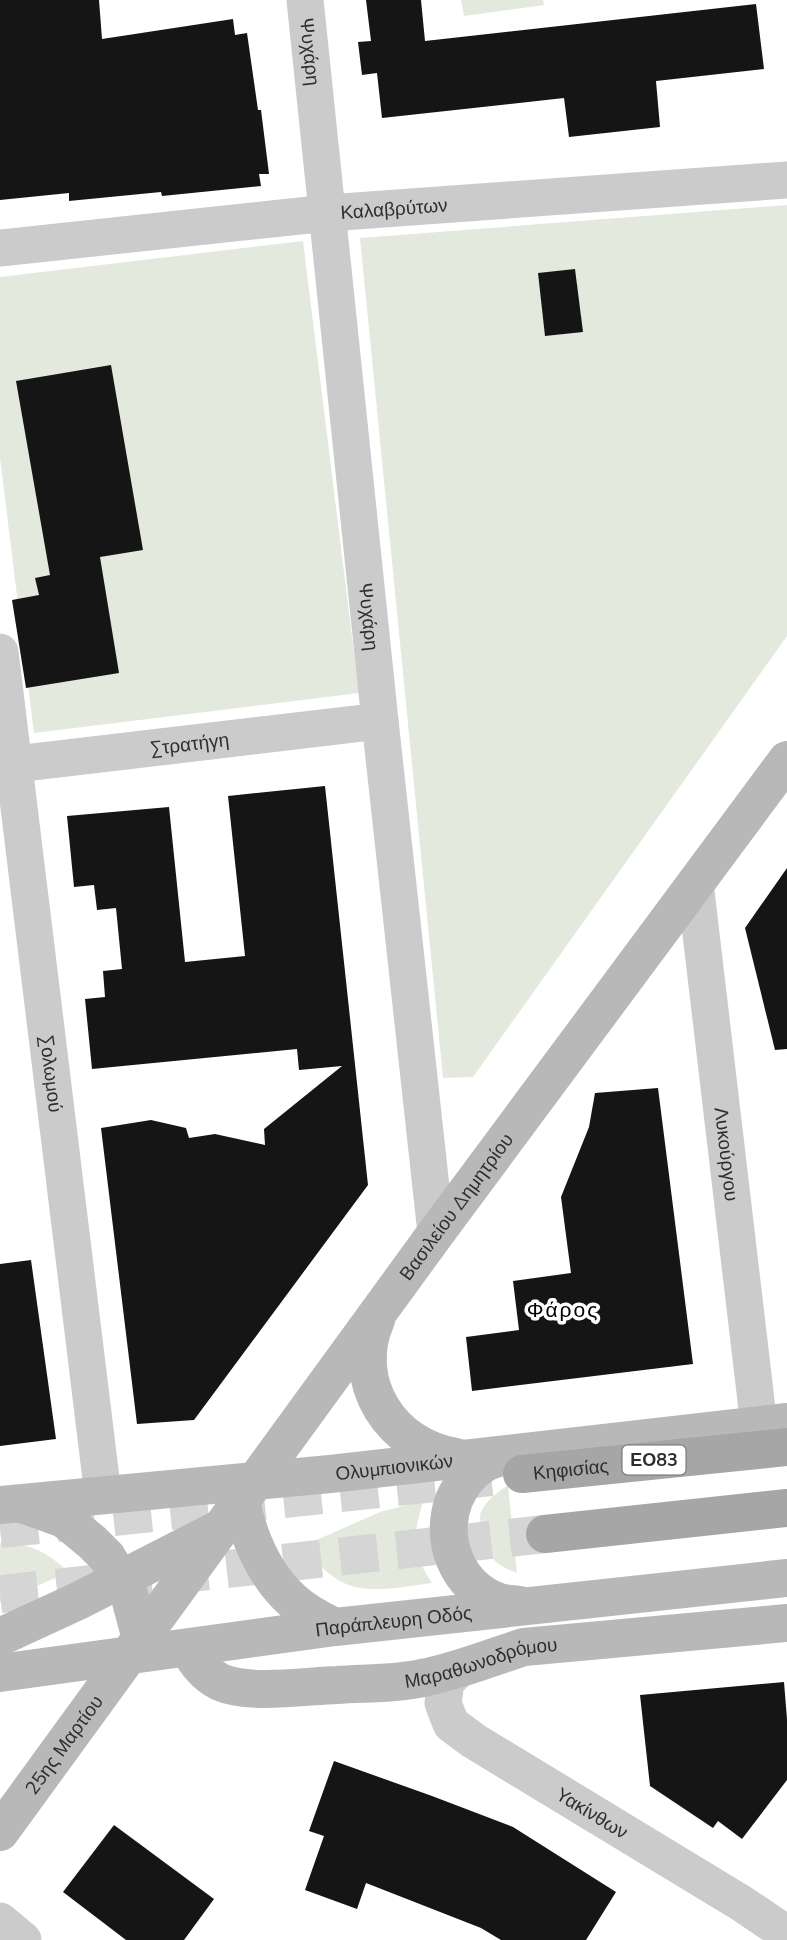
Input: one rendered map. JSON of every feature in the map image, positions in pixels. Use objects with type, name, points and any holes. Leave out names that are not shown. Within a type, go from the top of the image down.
[{"type":"main road","name":"Κηφισίας","points":[[516,1464],[778,1432]]},
{"type":"main road","points":[[545,1534],[787,1508]]},
{"type":"street","name":"Ψυχάρη","points":[[305,0],[436,1233]]},
{"type":"street","name":"Καλαβρύτων","points":[[0,248],[328,213],[787,180]]},
{"type":"street","name":"Σολωμού","points":[[0,652],[7,765],[103,1495]]},
{"type":"street","name":"Στρατήγη","points":[[7,765],[380,721]]},
{"type":"street","name":"Βασιλείου Δημητρίου","points":[[134,1647],[436,1233],[787,760]]},
{"type":"street","name":"Λυκούργου","points":[[695,883],[778,1432]]},
{"type":"street","points":[[379,1311],[370,1332],[367,1354],[369,1377],[387,1418],[421,1447],[442,1455],[464,1458]]},
{"type":"street","name":"Ολυμπιονικών","points":[[10,1505],[103,1495],[239,1503],[464,1458],[516,1464]]},
{"type":"street","points":[[516,1464],[484,1464],[463,1484],[451,1510],[449,1539],[457,1566],[476,1588],[501,1603],[530,1606]]},
{"type":"street","points":[[0,1637],[122,1578],[239,1503],[258,1553],[278,1584],[294,1602],[335,1627]]},
{"type":"street","points":[[10,1505],[64,1520],[107,1556],[129,1594],[134,1647]]},
{"type":"street","name":"Παράπλευρη Οδός","points":[[0,1672],[134,1647],[188,1648],[335,1627],[787,1578]]},
{"type":"street","name":"Μαραθωνοδρόμου","points":[[188,1648],[204,1671],[220,1682],[244,1688],[279,1688],[424,1678],[459,1670],[524,1647],[787,1623]]},
{"type":"street","name":"25ης Μαρτίου","points":[[0,1832],[134,1647]]},
{"type":"street","name":"Υακίνθων","points":[[459,1670],[446,1682],[443,1703],[451,1724],[474,1741],[741,1903],[787,1934]]},
{"type":"street","points":[[0,1921],[23,1940]]},
{"type":"shaded area","points":[[461,0],[543,0],[544,5],[464,16]]},
{"type":"shaded area","points":[[787,205],[787,636],[473,1077],[443,1078],[360,238]]},
{"type":"shaded area","points":[[303,241],[359,693],[34,733],[0,458],[0,277]]},
{"type":"shaded area","points":[[508,1485],[517,1573],[491,1557],[481,1529],[480,1516],[483,1507]]},
{"type":"shaded area","points":[[423,1501],[415,1544],[419,1561],[432,1583],[387,1589],[353,1587],[326,1571],[303,1546],[380,1512]]},
{"type":"shaded area","points":[[0,1543],[38,1550],[69,1572],[0,1602]]},
{"type":"building","points":[[0,0],[99,0],[102,39],[233,19],[235,35],[247,33],[258,110],[261,110],[269,174],[259,174],[261,186],[162,196],[161,192],[69,201],[69,193],[0,200]]},
{"type":"building","points":[[366,0],[421,0],[425,41],[756,4],[764,69],[656,81],[660,127],[569,137],[564,98],[382,118],[377,73],[362,75],[358,42],[371,41]]},
{"type":"building","points":[[575,269],[583,332],[545,336],[538,273]]},
{"type":"building","points":[[111,365],[143,550],[100,557],[119,673],[26,688],[12,600],[39,595],[35,578],[50,575],[16,381]]},
{"type":"building","points":[[325,786],[368,1185],[194,1420],[137,1424],[101,1128],[151,1120],[186,1128],[189,1138],[215,1134],[265,1145],[264,1129],[342,1066],[299,1070],[297,1049],[92,1069],[85,999],[105,997],[103,971],[122,969],[116,908],[97,910],[94,885],[74,887],[67,816],[169,807],[185,962],[245,956],[228,796]]},
{"type":"building","points":[[787,868],[787,1049],[775,1050],[745,928]]},
{"type":"building","points":[[658,1088],[693,1364],[472,1391],[466,1337],[519,1330],[513,1281],[571,1273],[561,1197],[589,1127],[595,1093]]},
{"type":"building","points":[[31,1260],[56,1439],[0,1446],[0,1264]]},
{"type":"building","points":[[784,1682],[787,1780],[742,1839],[718,1821],[713,1828],[650,1786],[640,1695]]},
{"type":"building","points":[[334,1761],[513,1827],[616,1892],[586,1940],[501,1940],[481,1928],[366,1883],[357,1909],[305,1890],[324,1836],[309,1831]]},
{"type":"building","points":[[114,1825],[214,1899],[184,1940],[126,1940],[63,1892]]},
{"type":"tunnel","points":[[0,1529],[492,1477]]},
{"type":"tunnel","points":[[0,1594],[545,1534]]},
{"type":"district","name":"Φάρος","points":[[563,1310]]}]
